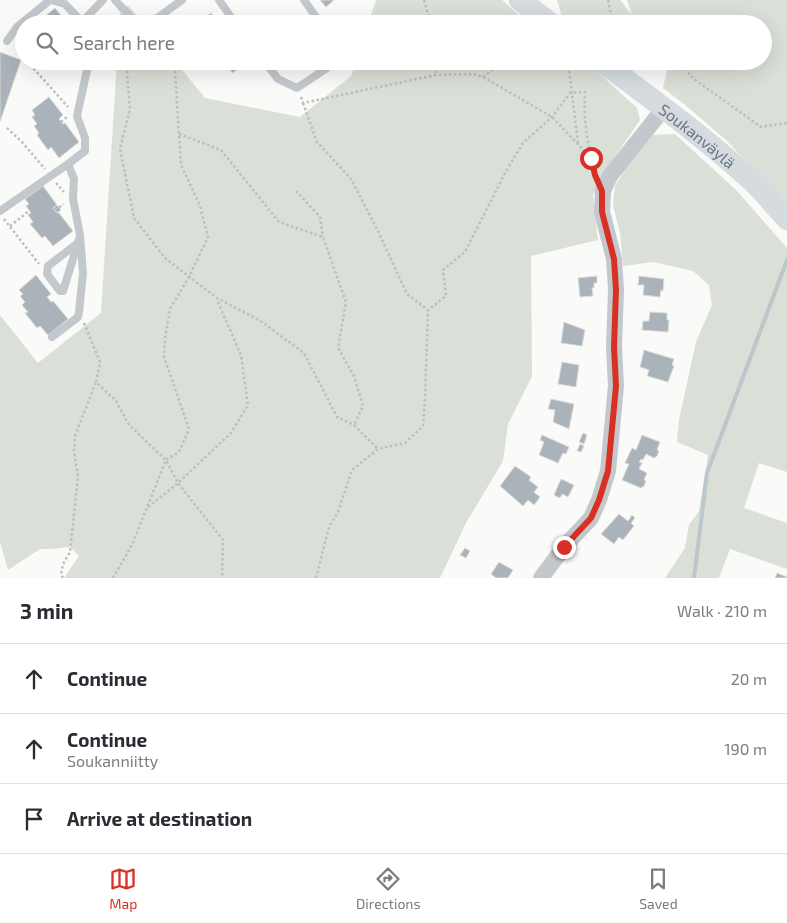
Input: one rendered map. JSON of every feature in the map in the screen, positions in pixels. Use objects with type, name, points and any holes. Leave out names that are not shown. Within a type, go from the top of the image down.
[{"type":"main road","points":[[529,3],[542,15]]},
{"type":"main road","name":"Soukanväylä","points":[[613,70],[664,108],[752,181],[787,219]]},
{"type":"street","points":[[541,578],[564,547],[591,518],[608,471],[616,386],[614,347],[616,290],[614,259],[602,212],[602,191],[610,176],[664,108]]},
{"type":"lane","points":[[32,15],[51,0],[65,4],[75,15]]},
{"type":"lane","points":[[89,15],[103,0]]},
{"type":"lane","points":[[115,0],[129,15]]},
{"type":"lane","points":[[161,15],[182,0]]},
{"type":"lane","points":[[219,0],[230,15]]},
{"type":"lane","points":[[304,0],[315,15]]},
{"type":"lane","points":[[7,41],[15,30]]},
{"type":"lane","points":[[0,211],[85,151],[85,138],[77,116],[87,70]]},
{"type":"lane","points":[[271,70],[278,79],[297,88],[324,70]]},
{"type":"lane","points":[[52,337],[78,317],[83,274],[73,199],[74,179],[68,164]]},
{"type":"lane","points":[[79,239],[63,291],[60,291],[46,274],[48,266],[79,239]]},
{"type":"path","points":[[424,0],[428,15]]},
{"type":"path","points":[[608,0],[611,15]]},
{"type":"path","points":[[35,70],[77,116]]},
{"type":"path","points":[[127,70],[130,109],[120,149],[134,218],[165,258],[217,298],[259,320],[304,353],[337,417],[354,424],[378,449]]},
{"type":"path","points":[[113,578],[132,545],[166,460],[179,452],[189,429],[164,357],[165,339],[170,309],[189,277],[208,236],[200,206],[181,165],[173,70]]},
{"type":"path","points":[[435,70],[436,76]]},
{"type":"path","points":[[484,77],[493,70]]},
{"type":"path","points":[[569,70],[578,145]]},
{"type":"path","points":[[686,70],[694,78],[761,127],[787,123]]},
{"type":"path","points":[[304,103],[436,76],[474,74],[484,77],[552,117],[591,158]]},
{"type":"path","points":[[297,88],[317,142],[351,179],[378,231],[407,294],[428,310]]},
{"type":"path","points":[[428,310],[446,296],[444,270],[465,252],[523,143],[552,117],[570,93],[585,92],[586,140],[595,175],[602,191]]},
{"type":"path","points":[[7,128],[22,142],[51,176]]},
{"type":"path","points":[[179,134],[221,150],[279,222],[323,237]]},
{"type":"path","points":[[296,191],[320,217],[323,237],[346,302],[338,348],[354,376],[363,406],[354,424]]},
{"type":"path","points":[[10,226],[30,211]]},
{"type":"path","points":[[7,223],[36,260]]},
{"type":"path","points":[[147,508],[178,483],[231,433],[248,405],[241,355],[217,298]]},
{"type":"path","points":[[316,578],[329,527],[338,512],[352,470],[378,449],[405,443],[423,426],[428,310]]},
{"type":"path","points":[[63,578],[61,574],[63,564],[70,552],[78,476],[74,452],[75,436],[96,382],[100,362],[79,312]]},
{"type":"path","points":[[96,382],[116,401],[129,425],[166,460],[178,483],[223,540],[222,578]]},
{"type":"shaded area","points":[[376,0],[502,0],[519,15],[371,15]]},
{"type":"shaded area","points":[[557,0],[620,0],[632,15],[562,15]]},
{"type":"shaded area","points":[[627,0],[787,0],[787,205],[727,141],[663,88],[667,70],[772,70],[772,15],[632,15]]},
{"type":"shaded area","points":[[128,5],[136,15],[120,15]]},
{"type":"shaded area","points":[[116,70],[182,70],[205,98],[300,117],[351,76],[353,70],[595,70],[637,108],[640,120],[604,173],[593,195],[598,240],[531,256],[532,376],[508,424],[503,461],[466,523],[440,578],[64,578],[79,556],[70,547],[40,549],[8,570],[0,542],[0,315],[38,363],[101,313]]},
{"type":"shaded area","points":[[675,134],[736,190],[787,248],[787,472],[759,463],[744,508],[787,523],[787,569],[730,549],[719,578],[665,578],[685,548],[689,525],[699,511],[708,455],[677,442],[679,420],[696,342],[712,305],[709,285],[693,271],[654,262],[623,266],[620,233],[613,205],[615,186],[625,170],[653,135]]},
{"type":"building","points":[[320,0],[334,0],[326,7]]},
{"type":"building","points":[[55,8],[61,15],[46,15]]},
{"type":"building","points":[[0,52],[15,58],[15,70],[18,70],[0,122]]},
{"type":"building","points":[[49,97],[63,115],[59,119],[63,124],[65,123],[79,142],[59,158],[51,147],[48,150],[37,135],[39,133],[34,126],[37,124],[32,117],[35,115],[32,110]]},
{"type":"building","points":[[43,186],[57,205],[53,208],[73,231],[53,246],[45,236],[42,238],[30,224],[33,222],[28,215],[31,213],[26,206],[29,204],[25,199]]},
{"type":"building","points":[[57,205],[61,210],[57,213],[53,208]]},
{"type":"building","points":[[36,275],[51,294],[47,297],[51,302],[53,301],[68,319],[48,335],[40,326],[37,328],[25,313],[28,312],[22,305],[25,302],[20,296],[23,294],[19,290]]},
{"type":"building","points":[[597,276],[597,283],[594,283],[594,288],[592,288],[593,296],[580,297],[578,278]]},
{"type":"building","points":[[639,276],[664,279],[663,291],[661,290],[660,297],[643,295],[644,285],[638,285]]},
{"type":"building","points":[[650,312],[667,313],[667,320],[669,320],[668,332],[642,330],[643,321],[649,321]]},
{"type":"building","points":[[564,322],[585,330],[582,346],[561,343]]},
{"type":"building","points":[[644,350],[674,359],[672,365],[674,366],[668,382],[647,376],[649,370],[640,367]]},
{"type":"building","points":[[562,362],[579,365],[576,387],[558,384]]},
{"type":"building","points":[[551,399],[574,404],[569,429],[553,422],[555,410],[548,409]]},
{"type":"building","points":[[583,433],[587,435],[584,444],[579,442]]},
{"type":"building","points":[[542,435],[569,447],[566,454],[563,453],[558,463],[539,455],[544,442],[540,440]]},
{"type":"building","points":[[642,435],[660,442],[657,456],[654,458],[646,454],[643,460],[641,459],[639,462],[642,463],[639,469],[647,473],[644,486],[641,488],[622,480],[629,464],[625,463],[632,448],[636,450]]},
{"type":"building","points":[[580,444],[584,446],[581,452],[577,451]]},
{"type":"building","points":[[515,466],[531,477],[529,480],[538,487],[534,492],[540,497],[534,505],[528,500],[523,506],[500,486]]},
{"type":"building","points":[[561,479],[574,485],[568,497],[562,494],[560,498],[554,495]]},
{"type":"building","points":[[619,514],[628,521],[632,515],[635,518],[631,523],[634,526],[623,540],[619,537],[614,544],[601,534]]},
{"type":"building","points":[[465,548],[470,551],[466,558],[460,555]]},
{"type":"building","points":[[499,562],[513,570],[508,578],[496,578],[491,574]]},
{"type":"building","points":[[777,573],[787,577],[787,578],[775,578]]},
{"type":"waterway","points":[[694,578],[707,473],[787,260]]},
{"type":"route","points":[[564,547],[591,518],[599,500],[608,471],[616,386],[614,347],[616,290],[614,259],[602,212],[602,191],[595,175],[591,158]]}]
